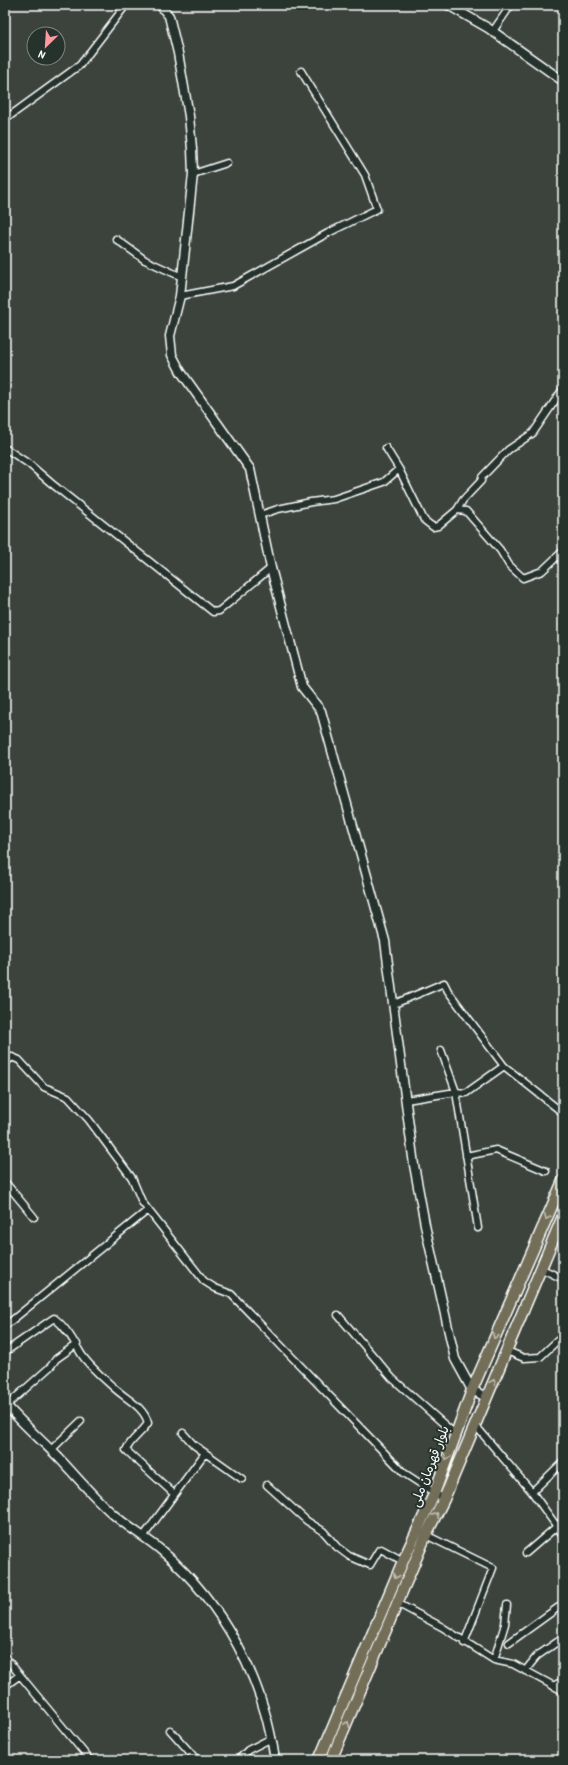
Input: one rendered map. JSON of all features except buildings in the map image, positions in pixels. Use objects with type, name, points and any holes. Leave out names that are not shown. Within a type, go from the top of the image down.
[{"type":"highway","name":"بلوار قهرمان ملی","points":[[319,1760],[403,1561],[434,1494],[454,1434],[472,1390],[563,1181]]},
{"type":"highway","name":"بلوار قهرمان ملی","points":[[331,1760],[426,1535],[444,1499],[563,1216]]},
{"type":"street","points":[[5,115],[11,114],[80,65],[126,5]]},
{"type":"street","points":[[160,5],[169,16],[178,53],[189,116],[193,174],[180,296],[170,336],[172,355],[181,372],[250,469],[271,568],[302,687],[320,712],[385,941],[414,1166],[426,1230],[455,1359],[472,1390],[486,1397]]},
{"type":"street","points":[[448,5],[493,31],[563,81]]},
{"type":"street","points":[[493,31],[511,5]]},
{"type":"street","points":[[180,296],[233,286],[328,232],[377,209],[365,175],[301,71]]},
{"type":"street","points":[[193,174],[226,163]]},
{"type":"street","points":[[116,239],[145,260],[182,277]]},
{"type":"street","points":[[386,448],[399,469],[424,520],[432,527],[438,526],[457,510],[463,500],[481,481],[482,477],[508,450],[533,433],[563,389]]},
{"type":"street","points":[[5,448],[29,464],[50,483],[213,612],[219,611],[271,568]]},
{"type":"street","points":[[260,515],[278,509],[311,502],[334,500],[384,482],[399,469]]},
{"type":"street","points":[[457,510],[466,511],[474,518],[500,550],[509,566],[523,578],[542,571],[563,551]]},
{"type":"street","points":[[394,1004],[444,983],[448,991],[504,1066],[563,1113]]},
{"type":"street","points":[[441,1050],[456,1092],[478,1228]]},
{"type":"street","points":[[5,1063],[12,1057],[19,1060],[44,1087],[68,1097],[89,1120],[132,1178],[142,1202],[204,1281],[215,1288],[231,1294],[404,1473],[434,1494],[444,1499]]},
{"type":"street","points":[[406,1100],[456,1092],[466,1092],[504,1066]]},
{"type":"street","points":[[466,1156],[496,1150],[546,1171]]},
{"type":"street","points":[[5,1182],[34,1217]]},
{"type":"street","points":[[5,1326],[148,1210]]},
{"type":"street","points":[[540,1268],[563,1279]]},
{"type":"street","points":[[338,1315],[392,1378],[454,1434]]},
{"type":"street","points":[[5,1352],[54,1318],[60,1323],[77,1344],[83,1357],[113,1388],[141,1410],[147,1417],[148,1423],[146,1427],[128,1445],[126,1450],[174,1494]]},
{"type":"street","points":[[507,1351],[524,1358],[540,1357],[557,1341]]},
{"type":"street","points":[[77,1344],[56,1359],[51,1366],[6,1405],[114,1515],[162,1551],[192,1580],[222,1619],[238,1643],[251,1672],[272,1738],[275,1760]]},
{"type":"street","points":[[51,1450],[81,1421]]},
{"type":"street","points":[[475,1425],[532,1492],[563,1535]]},
{"type":"street","points":[[183,1433],[205,1453],[242,1479]]},
{"type":"street","points":[[143,1537],[205,1453]]},
{"type":"street","points":[[532,1492],[563,1462]]},
{"type":"street","points":[[267,1485],[307,1521],[323,1531],[336,1547],[349,1556],[370,1566],[381,1549],[403,1561]]},
{"type":"street","points":[[526,1553],[563,1521]]},
{"type":"street","points":[[426,1535],[493,1568],[464,1643]]},
{"type":"street","points":[[397,1603],[442,1627],[464,1643],[494,1660],[513,1664],[563,1691]]},
{"type":"street","points":[[494,1660],[505,1624],[506,1604]]},
{"type":"street","points":[[509,1643],[563,1604]]},
{"type":"street","points":[[525,1671],[537,1656],[563,1638]]},
{"type":"street","points":[[5,1657],[90,1760]]},
{"type":"street","points":[[5,1686],[20,1675]]},
{"type":"street","points":[[553,1686],[563,1681]]},
{"type":"street","points":[[170,1730],[196,1760]]},
{"type":"street","points":[[238,1760],[248,1750],[272,1738]]}]
